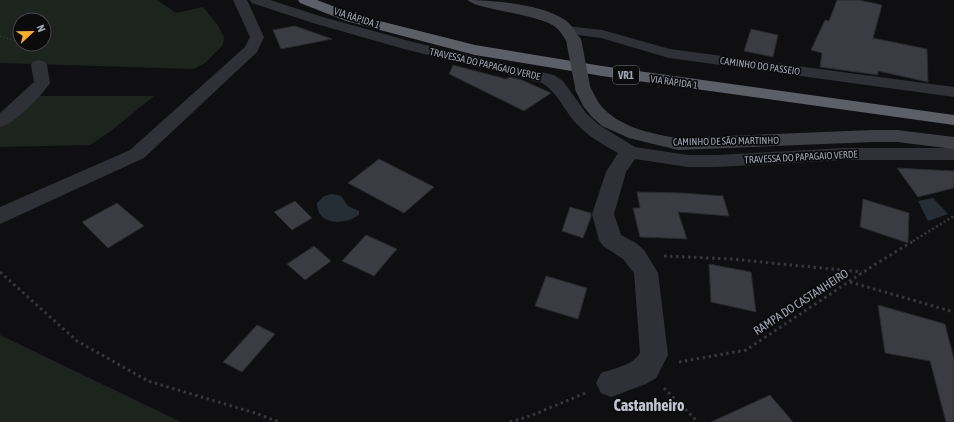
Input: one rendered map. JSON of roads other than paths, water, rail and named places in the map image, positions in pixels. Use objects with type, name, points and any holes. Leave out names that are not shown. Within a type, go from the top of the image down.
[{"type":"highway","name":"VIA RÁPIDA 1","points":[[305,0],[351,18],[482,51],[602,72],[954,120]]},
{"type":"highway","name":"VIA RÁPIDA 1","points":[[337,0],[411,24],[494,43],[600,60],[954,107]]},
{"type":"street","points":[[0,216],[137,154],[252,49],[258,37],[240,0]]},
{"type":"street","name":"TRAVESSA DO PAPAGAIO VERDE","points":[[257,0],[318,20],[410,46],[548,79],[557,85],[580,117],[592,129],[631,153],[643,153],[688,161],[716,161],[844,154],[954,154]]},
{"type":"street","points":[[475,0],[539,14],[559,23],[571,36]]},
{"type":"street","name":"CAMINHO DO PASSEIO","points":[[571,36],[602,34],[669,53],[954,92]]},
{"type":"street","name":"CAMINHO DE SÃO MARTINHO","points":[[571,36],[586,99],[593,109],[602,118],[616,126],[646,138],[678,144],[898,136],[954,143]]},
{"type":"street","points":[[0,122],[22,104],[42,83],[39,65]]},
{"type":"street","points":[[611,383],[636,375],[646,369],[654,355],[646,273],[632,251],[611,240],[603,214],[616,172],[625,156],[631,153]]},
{"type":"district","name":"Castanheiro","points":[[649,405]]}]
